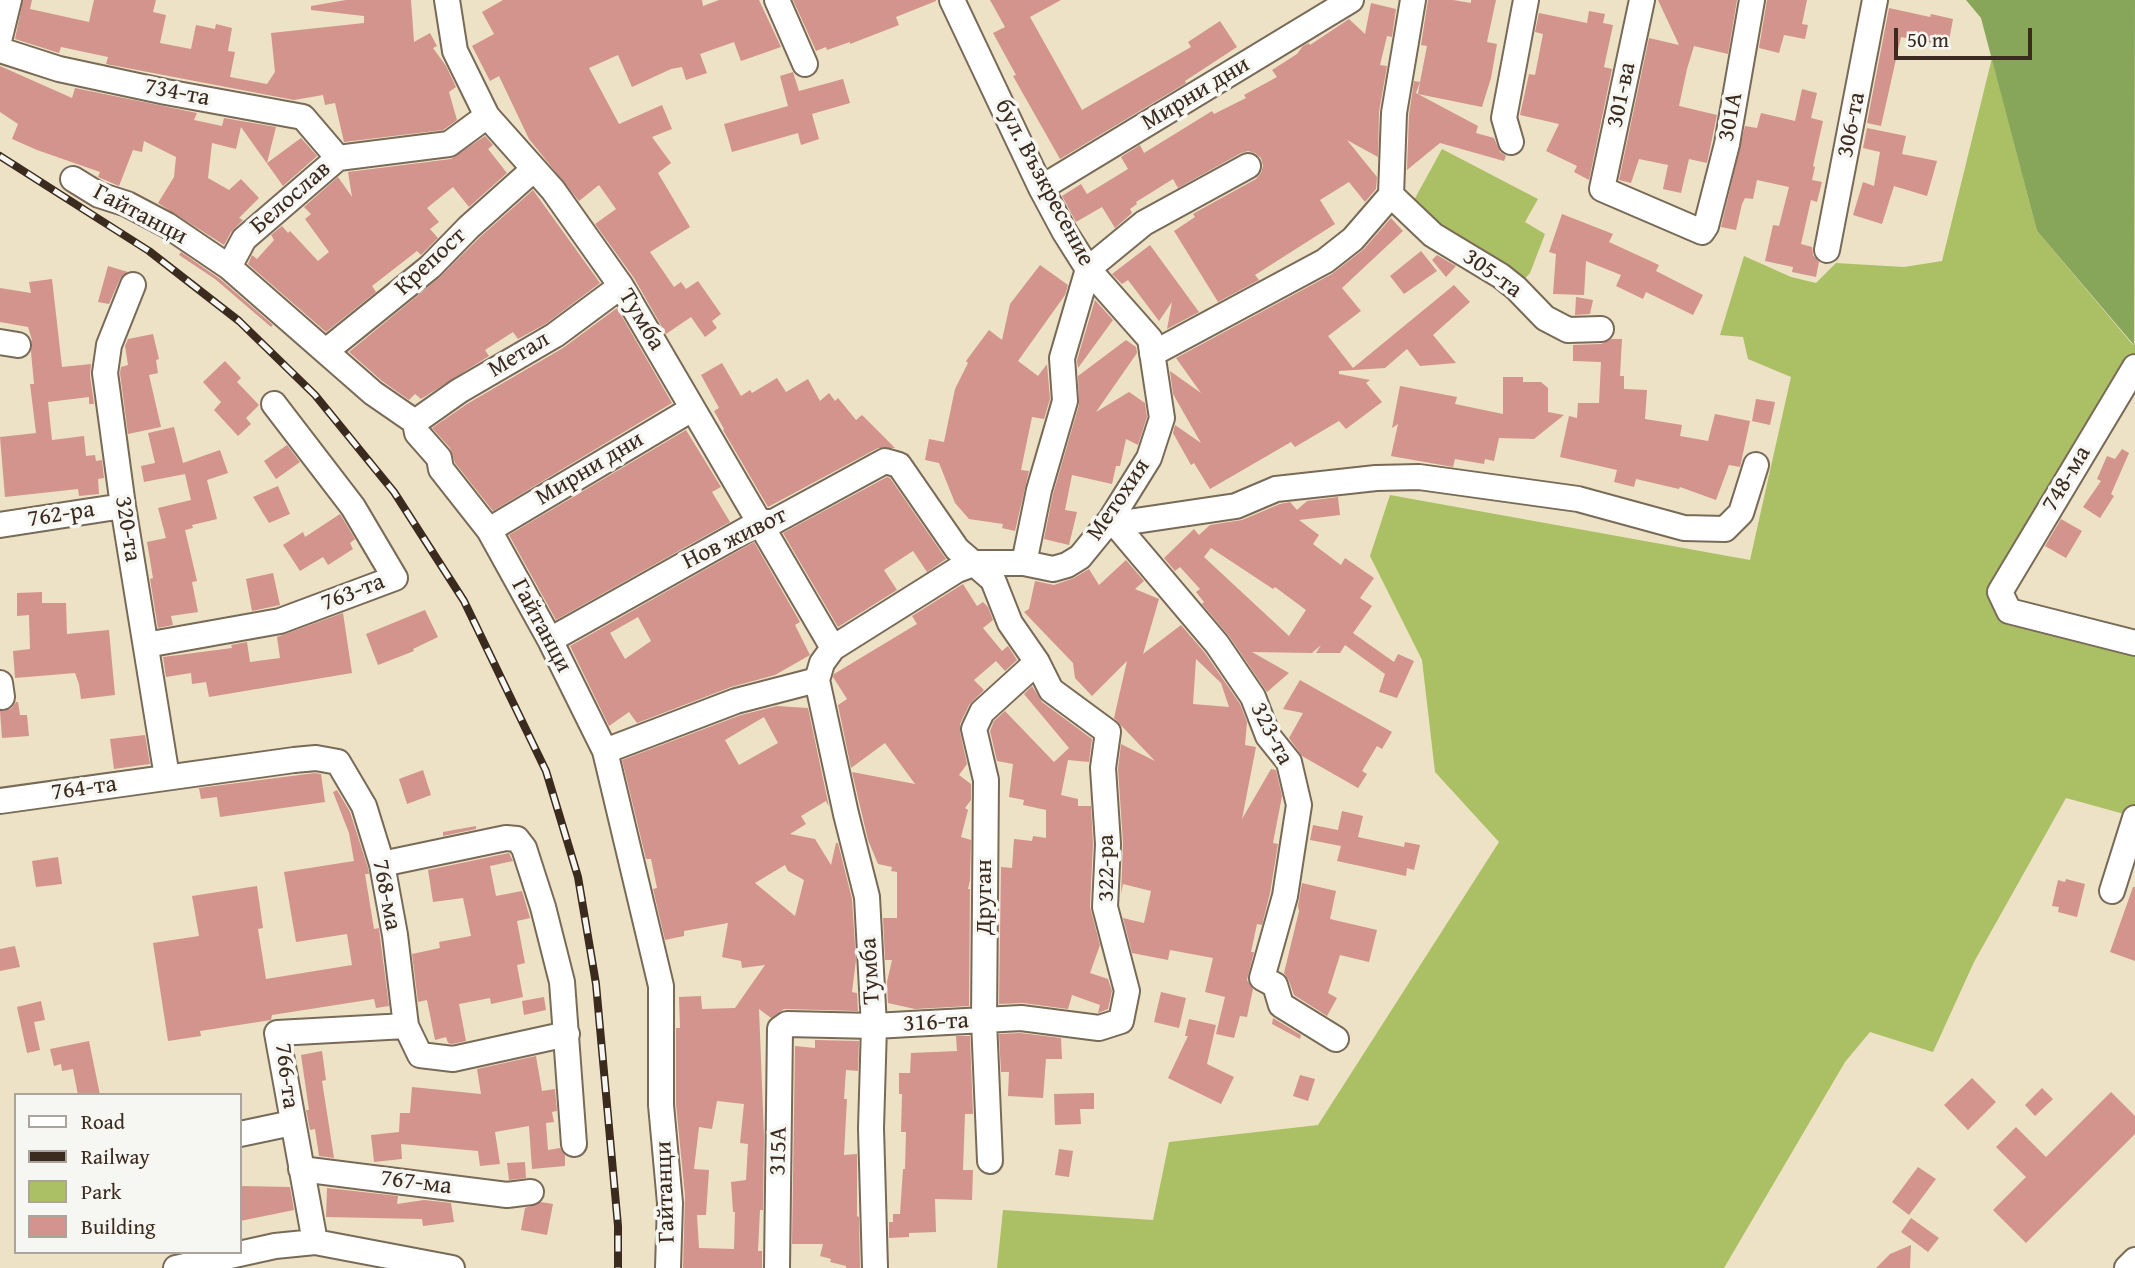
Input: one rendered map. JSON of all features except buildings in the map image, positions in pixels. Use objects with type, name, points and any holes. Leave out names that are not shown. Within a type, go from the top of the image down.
[{"type":"street","points":[[0,37],[9,0]]},
{"type":"street","name":"Тумба","points":[[447,0],[455,51],[487,116],[553,190],[621,286],[833,648]]},
{"type":"street","points":[[777,0],[805,64]]},
{"type":"street","name":"бул. Възкресение","points":[[952,0],[1041,188],[1088,269],[1150,339],[1152,354]]},
{"type":"street","name":"Мирни дни","points":[[1041,188],[1351,0]]},
{"type":"street","points":[[1152,354],[1325,261],[1353,239],[1391,195],[1394,113],[1413,0]]},
{"type":"street","points":[[1511,142],[1504,118],[1525,0]]},
{"type":"street","name":"301-ва","points":[[1642,0],[1602,189],[1702,232]]},
{"type":"street","name":"301А","points":[[1702,232],[1706,226],[1727,144],[1752,0]]},
{"type":"street","name":"306-та","points":[[1827,250],[1875,0]]},
{"type":"street","name":"734-та","points":[[0,50],[59,69],[303,117],[338,158]]},
{"type":"street","name":"Белослав","points":[[229,267],[244,239],[338,158],[449,144],[487,116]]},
{"type":"street","points":[[1024,563],[1039,490],[1065,401],[1062,358],[1088,269],[1143,223],[1248,166]]},
{"type":"street","name":"Крепост","points":[[326,351],[430,267],[469,227],[534,169]]},
{"type":"street","name":"Гайтанци","points":[[73,179],[99,195],[127,204],[167,225],[229,267],[373,393],[415,422],[417,433],[439,458],[441,469],[489,530],[550,640],[605,751],[660,986],[661,1105],[670,1203],[668,1268]]},
{"type":"street","name":"305-та","points":[[1391,195],[1433,235],[1501,276],[1545,318],[1568,330],[1601,329]]},
{"type":"street","name":"320-та","points":[[133,285],[109,345],[105,373],[123,506],[167,777]]},
{"type":"street","name":"Метал","points":[[415,422],[459,391],[555,335],[621,286]]},
{"type":"street","name":"Метохия","points":[[833,648],[957,570],[976,563],[1024,563],[1053,569],[1080,557],[1113,521],[1149,457],[1162,418],[1152,354]]},
{"type":"street","name":"748-ма","points":[[2135,367],[2000,592],[2009,611],[2135,643]]},
{"type":"street","name":"763-та","points":[[146,645],[280,621],[395,578],[353,507],[274,404]]},
{"type":"street","name":"Мирни дни","points":[[489,530],[692,409]]},
{"type":"street","name":"Нов живот","points":[[550,640],[760,522],[773,522],[885,461],[899,466],[957,549],[976,563]]},
{"type":"street","points":[[1113,521],[1236,506],[1276,489],[1376,478],[1419,477],[1578,499],[1684,528],[1725,530],[1741,513],[1756,464]]},
{"type":"street","name":"762-ра","points":[[0,525],[123,506]]},
{"type":"street","name":"323-та","points":[[1113,521],[1217,644],[1253,697],[1268,736],[1289,762],[1299,805],[1285,896],[1262,978],[1275,985],[1282,1005],[1336,1039]]},
{"type":"street","points":[[976,563],[993,580],[1010,623],[1037,662]]},
{"type":"street","points":[[605,751],[736,701],[817,680],[822,663],[833,648]]},
{"type":"street","name":"322-ра","points":[[1037,662],[1051,690],[1108,732],[1103,768],[1108,844],[1105,907],[1126,991],[1121,1021],[1099,1028]]},
{"type":"street","name":"Друган","points":[[990,1161],[984,1021],[986,780],[974,729],[982,712],[1037,662]]},
{"type":"street","name":"Тумба","points":[[817,680],[867,897],[874,1026],[871,1128],[875,1268]]},
{"type":"street","name":"768-ма","points":[[167,777],[316,758],[338,762],[364,806],[382,864],[395,935],[406,1026],[421,1055],[453,1059],[567,1034]]},
{"type":"street","name":"764-та","points":[[0,801],[167,777]]},
{"type":"street","points":[[2112,891],[2135,818]]},
{"type":"street","points":[[382,864],[506,838],[517,839],[524,848],[562,982],[574,1144]]},
{"type":"street","name":"316-та","points":[[779,1034],[780,1028],[787,1024],[874,1026],[1021,1018],[1099,1028]]},
{"type":"street","name":"766-та","points":[[314,1242],[277,1033],[406,1026]]},
{"type":"street","name":"315А","points":[[778,1268],[779,1034]]},
{"type":"street","points":[[242,1134],[292,1123]]},
{"type":"street","name":"767-ма","points":[[301,1169],[507,1195],[531,1192]]},
{"type":"street","points":[[242,1253],[275,1246],[314,1242],[452,1268]]},
{"type":"street","points":[[176,1268],[239,1254]]},
{"type":"street","points":[[2127,1268],[2135,1260]]},
{"type":"green space","points":[[1966,0],[2135,0],[2134,345],[2037,231],[1981,18]]},
{"type":"green space","points":[[1992,58],[2037,231],[2133,345],[2135,344],[2135,367],[2000,592],[2009,611],[2135,643],[2135,817],[2066,798],[1974,962],[1933,1052],[1870,1032],[1845,1062],[1724,1268],[997,1268],[1003,1210],[1153,1220],[1169,1142],[1318,1125],[1499,842],[1435,772],[1422,660],[1370,556],[1390,495],[1750,560],[1791,377],[1748,359],[1743,337],[1720,335],[1744,256],[1791,277],[1816,283],[1836,263],[1904,267],[1942,261]]},
{"type":"green space","points":[[1442,149],[1538,199],[1525,222],[1545,234],[1530,273],[1516,288],[1408,211]]},
{"type":"railway","points":[[0,156],[149,251],[239,321],[315,395],[394,492],[464,601],[546,771],[578,877],[596,984],[618,1226],[618,1268]]}]
